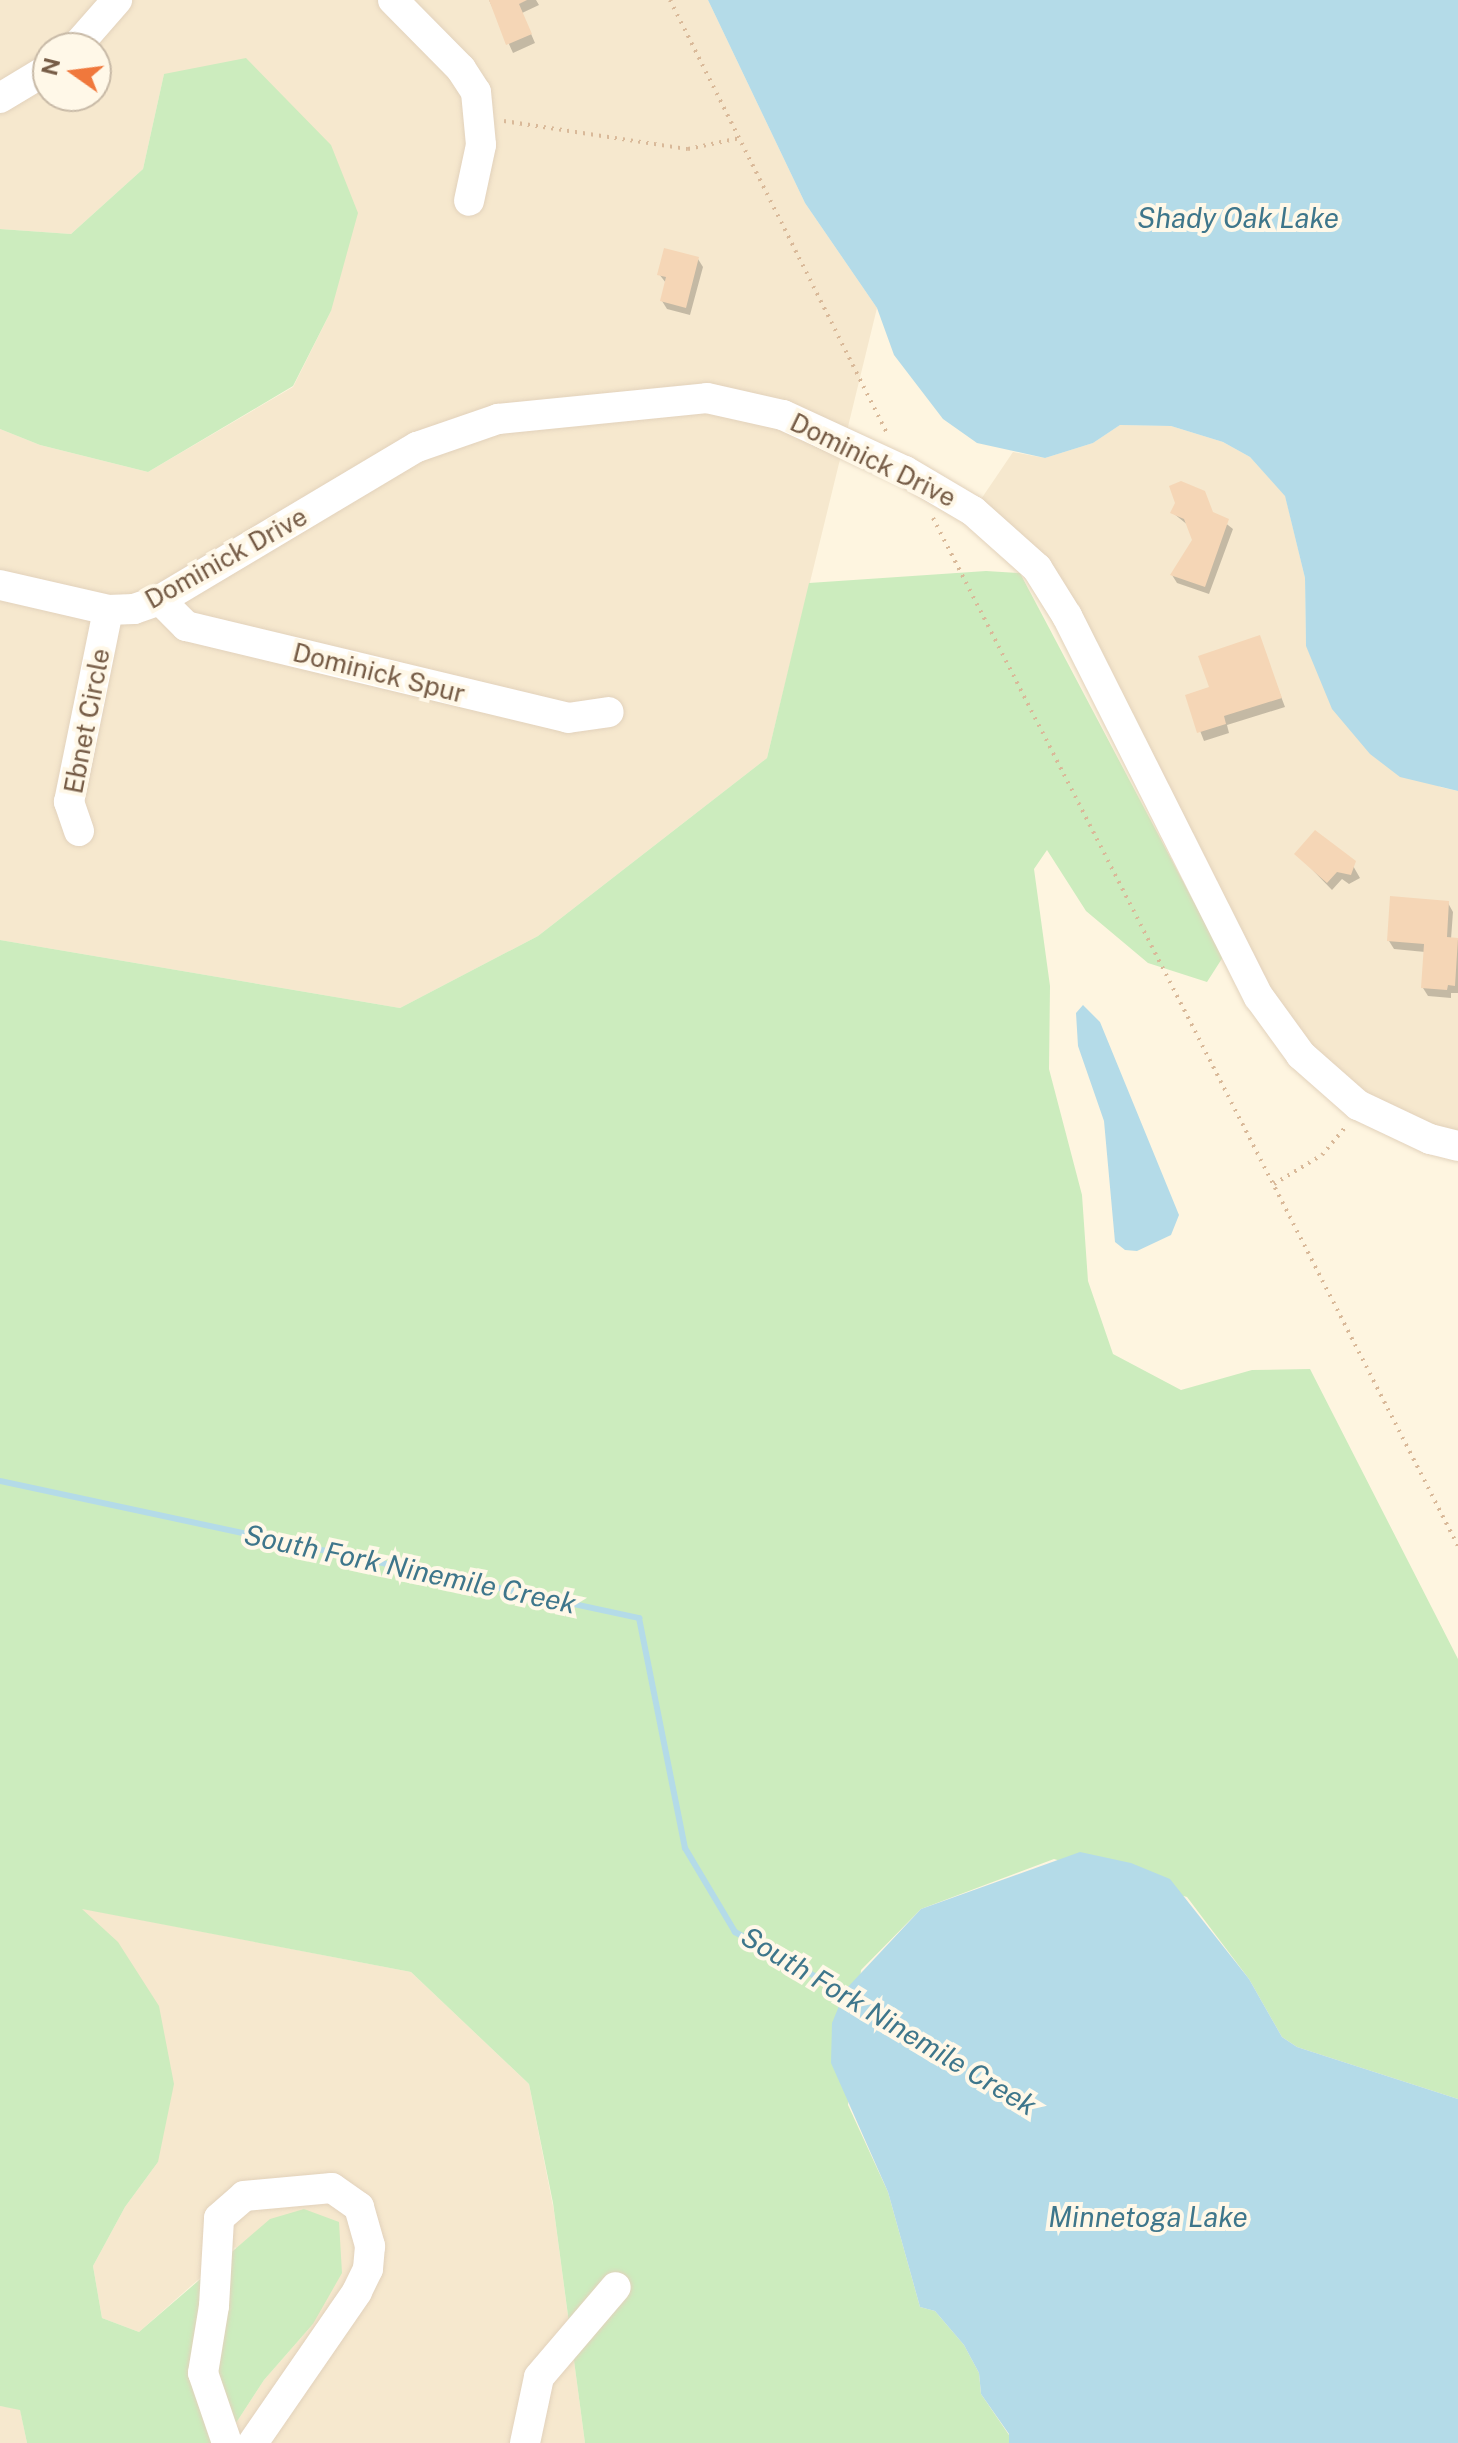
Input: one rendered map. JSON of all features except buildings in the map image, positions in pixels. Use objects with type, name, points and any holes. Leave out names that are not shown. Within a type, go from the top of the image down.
[{"type":"street","points":[[89,32],[117,0]]},
{"type":"street","points":[[393,0],[461,69],[476,92],[482,118],[469,201]]},
{"type":"street","points":[[0,98],[32,79]]},
{"type":"street","name":"Dominick Drive","points":[[0,585],[108,610],[160,600],[417,447],[498,419],[707,398],[783,415],[905,471],[984,519],[1037,568],[1067,616],[1259,997],[1301,1055],[1358,1105],[1430,1139],[1458,1146]]},
{"type":"street","name":"Dominick Spur","points":[[160,600],[186,626],[568,718],[609,712]]},
{"type":"street","name":"Ebnet Circle","points":[[79,831],[69,802],[108,610]]},
{"type":"street","points":[[227,2443],[203,2373],[214,2306],[219,2218],[244,2196],[332,2188],[363,2215],[370,2246],[368,2269],[357,2292],[253,2443]]},
{"type":"street","points":[[525,2443],[539,2377],[616,2287]]},
{"type":"path","points":[[670,0],[905,471]]},
{"type":"path","points":[[482,118],[688,149],[740,138]]},
{"type":"path","points":[[929,512],[1458,1546]]},
{"type":"path","points":[[1273,1184],[1322,1155],[1350,1120]]},
{"type":"shaded area","points":[[0,0],[708,0],[805,203],[877,308],[767,758],[538,936],[400,1008],[0,940],[0,429],[40,445],[148,472],[293,387],[331,311],[164,74],[143,169],[71,234],[0,229]]},
{"type":"shaded area","points":[[1120,425],[1171,426],[1223,442],[1250,457],[1285,495],[1305,578],[1306,646],[1440,787],[1458,791],[1458,1146],[1301,1055],[1067,616],[973,511],[1013,452],[1045,458],[1093,443]]},
{"type":"shaded area","points":[[80,1908],[411,1972],[529,2084],[554,2211],[585,2443],[223,2443],[264,2380],[313,2324],[235,2247],[139,2332],[102,2318],[93,2266],[125,2207],[158,2162]]},
{"type":"shaded area","points":[[0,2406],[20,2409],[27,2443],[0,2443]]},
{"type":"green space","points":[[246,58],[331,145],[358,213],[331,311],[293,386],[148,472],[40,445],[0,429],[0,229],[71,234],[143,169],[164,74]]},
{"type":"green space","points":[[986,571],[1020,573],[1223,957],[1207,982],[1148,963],[1086,911],[1047,850],[1034,869],[1050,986],[1049,1069],[1082,1195],[1088,1281],[1113,1354],[1181,1390],[1252,1370],[1310,1369],[1458,1659],[1458,2099],[1297,2047],[1282,2037],[1249,1979],[1187,1897],[1054,1859],[921,1909],[861,1970],[848,2105],[888,2192],[920,2307],[935,2311],[964,2345],[979,2373],[981,2394],[1009,2435],[1009,2443],[585,2443],[553,2203],[529,2084],[411,1972],[82,1909],[118,1942],[159,2006],[174,2084],[158,2162],[125,2207],[93,2266],[102,2318],[139,2332],[270,2219],[304,2209],[339,2222],[342,2273],[313,2324],[264,2380],[223,2443],[27,2443],[20,2410],[0,2406],[0,940],[400,1008],[538,936],[767,758],[809,583]]},
{"type":"water","name":"Shady Oak Lake","points":[[708,0],[1458,0],[1458,791],[1400,777],[1370,754],[1332,709],[1306,646],[1305,578],[1285,496],[1250,457],[1223,442],[1171,426],[1120,425],[1093,443],[1045,458],[977,443],[943,419],[894,355],[877,308],[805,203]]},
{"type":"water","points":[[1083,1005],[1100,1022],[1179,1215],[1171,1235],[1137,1251],[1125,1250],[1115,1242],[1104,1121],[1078,1046],[1076,1013]]},
{"type":"water","name":"Minnetoga Lake","points":[[1080,1852],[1131,1863],[1170,1879],[1249,1979],[1282,2037],[1297,2047],[1458,2099],[1458,2443],[1009,2443],[1009,2434],[981,2394],[979,2373],[964,2345],[935,2311],[920,2307],[888,2192],[831,2063],[832,2023],[846,1989],[921,1909]]},
{"type":"waterway","name":"South Fork Ninemile Creek","points":[[0,1481],[639,1618],[685,1848],[735,1932],[849,1995]]}]
